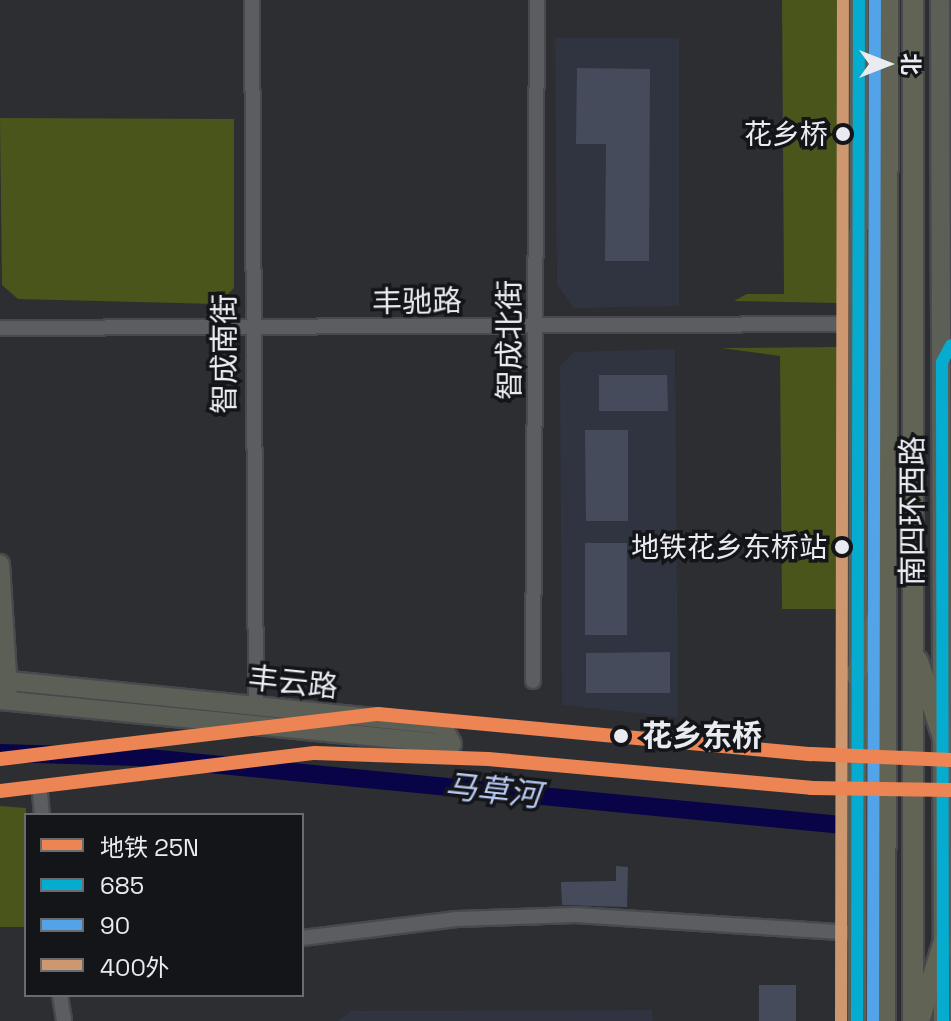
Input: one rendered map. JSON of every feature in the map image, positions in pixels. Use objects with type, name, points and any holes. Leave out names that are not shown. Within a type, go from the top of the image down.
[{"type":"highway","name":"南四环西路","points":[[885,1021],[888,0]]},
{"type":"highway","name":"南四环西路","points":[[913,0],[916,1021]]},
{"type":"highway","points":[[856,675],[885,595]]},
{"type":"highway","points":[[913,643],[945,744]]},
{"type":"highway","points":[[916,1021],[943,944]]},
{"type":"main road","name":"南四环西路","points":[[857,1021],[859,0]]},
{"type":"main road","name":"南四环西路","points":[[940,0],[946,319],[942,362],[947,806],[943,1021]]},
{"type":"main road","points":[[0,564],[4,700]]},
{"type":"main road","name":"丰云路","points":[[4,680],[442,725],[452,744],[4,700]]},
{"type":"street","name":"智成南街","points":[[252,0],[250,330],[256,707]]},
{"type":"street","name":"智成北街","points":[[533,681],[537,0]]},
{"type":"street","name":"丰驰路","points":[[0,328],[250,330],[834,324]]},
{"type":"street","points":[[942,362],[951,345]]},
{"type":"street","points":[[40,793],[42,813]]},
{"type":"street","points":[[304,938],[457,919],[576,915],[856,933]]},
{"type":"street","points":[[60,997],[64,1021]]},
{"type":"shaded area","points":[[555,38],[679,38],[679,306],[574,308],[557,284]]},
{"type":"shaded area","points":[[675,349],[678,717],[562,705],[560,366],[574,352]]},
{"type":"shaded area","points":[[652,1010],[653,1021],[338,1021],[351,1011]]},
{"type":"green space","points":[[782,0],[846,0],[846,293],[838,303],[734,301],[747,294],[784,294]]},
{"type":"green space","points":[[0,118],[234,119],[234,288],[218,304],[18,299],[2,285]]},
{"type":"green space","points":[[836,347],[846,355],[846,609],[782,609],[780,356],[721,348]]},
{"type":"green space","points":[[0,806],[26,808],[24,927],[0,927]]},
{"type":"building","points":[[577,68],[650,69],[649,261],[605,261],[606,144],[576,144]]},
{"type":"building","points":[[599,375],[667,375],[668,411],[599,411]]},
{"type":"building","points":[[585,430],[628,430],[628,521],[586,521]]},
{"type":"building","points":[[585,543],[627,543],[627,635],[585,635]]},
{"type":"building","points":[[670,652],[670,693],[586,693],[586,653]]},
{"type":"building","points":[[616,866],[628,867],[627,907],[562,905],[561,882],[616,881]]},
{"type":"building","points":[[759,985],[796,985],[796,1021],[759,1021]]},
{"type":"waterway","name":"马草河","points":[[0,753],[138,757],[841,825]]},
{"type":"metro line","name":"25N","points":[[0,759],[378,714],[811,754],[951,760]]},
{"type":"metro line","name":"25N","points":[[0,791],[315,753],[488,759],[811,788],[951,790]]},
{"type":"transit line","name":"400外","points":[[841,1021],[843,0]]},
{"type":"transit line","name":"685","points":[[857,1021],[859,0]]},
{"type":"transit line","name":"90","points":[[873,1021],[875,0]]},
{"type":"transit line","name":"685","points":[[943,1021],[942,362],[951,345]]},
{"type":"place","name":"花乡桥","points":[[843,134]]},
{"type":"place","name":"地铁花乡东桥站","points":[[842,547]]},
{"type":"place","name":"花乡东桥","points":[[621,736]]}]
